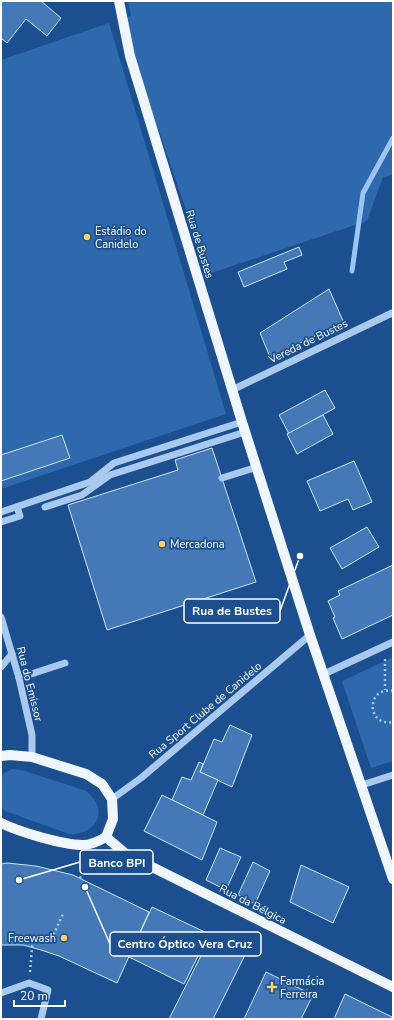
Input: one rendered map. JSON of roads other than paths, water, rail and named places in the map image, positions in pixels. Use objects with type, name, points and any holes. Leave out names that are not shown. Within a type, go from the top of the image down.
[{"type":"main road","name":"Rua de Bustes","points":[[119,1],[130,56],[256,467],[310,635],[393,879]]},
{"type":"main road","points":[[1,756],[10,755],[32,757],[86,774],[102,784],[112,799],[113,818],[106,837],[96,843],[84,845],[56,841],[1,823]]},
{"type":"main road","name":"Rua da Bélgica","points":[[106,837],[126,854],[393,987]]},
{"type":"street","name":"Vereda de Bustes","points":[[232,390],[392,313],[393,314]]},
{"type":"street","points":[[45,507],[82,495],[110,475],[206,447],[244,427]]},
{"type":"street","points":[[1,512],[90,482],[114,463],[244,427]]},
{"type":"street","points":[[222,478],[256,467]]},
{"type":"street","points":[[1,522],[20,516],[17,507]]},
{"type":"street","name":"Rua do Emissor","points":[[1,616],[20,678],[32,735],[32,757]]},
{"type":"street","name":"Rua Sport Clube de Canidelo","points":[[112,799],[141,778],[310,635]]},
{"type":"street","points":[[324,674],[393,642]]},
{"type":"street","points":[[1,667],[12,654]]},
{"type":"street","points":[[20,678],[65,664]]},
{"type":"street","points":[[362,785],[393,775]]},
{"type":"street","points":[[1,993],[29,983],[48,990],[41,1019]]},
{"type":"waterway","points":[[352,271],[363,193],[393,138]]},
{"type":"place","name":"Estádio do Canidelo","points":[[87,237]]},
{"type":"place","name":"Mercadona","points":[[162,544]]},
{"type":"place","name":"Rua de Bustes","points":[[300,556]]},
{"type":"place","name":"Banco BPI","points":[[19,880]]},
{"type":"place","name":"Centro Óptico Vera Cruz","points":[[85,887]]},
{"type":"place","name":"Freewash","points":[[64,938]]},
{"type":"place","name":"Farmácia Ferreira","points":[[272,987]]}]
